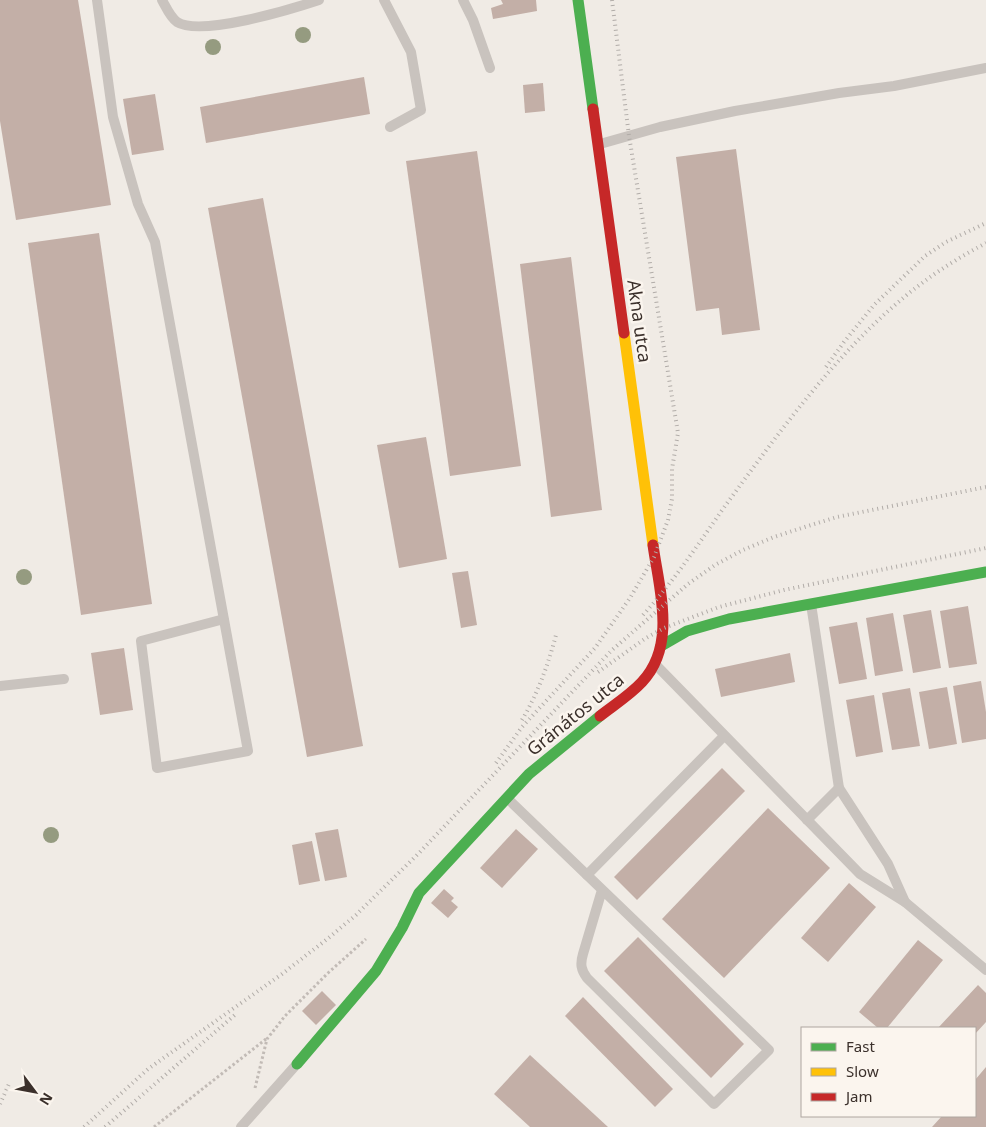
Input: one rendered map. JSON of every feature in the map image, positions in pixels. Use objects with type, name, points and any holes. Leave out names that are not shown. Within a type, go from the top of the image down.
[{"type":"street","name":"Akna utca","points":[[578,0],[664,628],[661,646]]},
{"type":"street","points":[[661,646],[687,631],[708,625],[811,603],[986,572]]},
{"type":"street","name":"Gránátos utca","points":[[297,1064],[376,972],[402,928],[419,893],[529,774],[642,682],[654,664],[661,646]]},
{"type":"lane","points":[[97,0],[113,117],[138,204],[155,242],[224,619],[248,752],[157,768],[141,641],[224,619]]},
{"type":"lane","points":[[162,0],[168,12],[177,22],[188,26],[206,27],[290,10],[319,0]]},
{"type":"lane","points":[[384,0],[411,52],[421,110],[390,126]]},
{"type":"lane","points":[[463,0],[490,68]]},
{"type":"lane","points":[[599,144],[660,126],[734,111],[839,93],[894,86],[986,68]]},
{"type":"lane","points":[[811,603],[839,788],[888,864],[905,902]]},
{"type":"lane","points":[[654,664],[860,874],[905,902],[986,970]]},
{"type":"lane","points":[[0,686],[64,679]]},
{"type":"lane","points":[[587,875],[724,736]]},
{"type":"lane","points":[[807,820],[839,788]]},
{"type":"lane","points":[[507,798],[769,1050],[714,1104],[586,978],[582,971],[580,964],[602,890]]},
{"type":"lane","points":[[241,1127],[297,1064]]},
{"type":"path","points":[[154,1127],[267,1039],[285,1016],[328,973],[370,936]]},
{"type":"path","points":[[253,1096],[267,1039]]},
{"type":"building","points":[[0,0],[78,0],[111,205],[16,220],[0,121]]},
{"type":"building","points":[[501,0],[536,0],[537,11],[493,19],[491,8],[503,4]]},
{"type":"building","points":[[364,77],[370,114],[206,143],[200,107]]},
{"type":"building","points":[[543,83],[545,111],[525,113],[523,85]]},
{"type":"building","points":[[155,94],[164,150],[132,155],[123,99]]},
{"type":"building","points":[[736,149],[760,330],[722,335],[719,308],[696,311],[676,157]]},
{"type":"building","points":[[477,151],[521,466],[450,476],[406,161]]},
{"type":"building","points":[[263,198],[363,746],[307,757],[208,208]]},
{"type":"building","points":[[99,233],[152,604],[81,615],[28,243]]},
{"type":"building","points":[[571,257],[602,510],[551,517],[520,264]]},
{"type":"building","points":[[426,437],[447,559],[399,568],[377,445]]},
{"type":"building","points":[[468,571],[477,625],[461,628],[452,573]]},
{"type":"building","points":[[968,606],[977,664],[949,668],[940,611]]},
{"type":"building","points":[[931,610],[941,668],[913,673],[903,615]]},
{"type":"building","points":[[893,613],[903,671],[875,676],[866,618]]},
{"type":"building","points":[[857,622],[867,679],[839,684],[829,627]]},
{"type":"building","points":[[124,648],[133,710],[100,715],[91,653]]},
{"type":"building","points":[[790,653],[795,682],[721,697],[715,669]]},
{"type":"building","points":[[981,681],[986,712],[986,739],[962,743],[953,686]]},
{"type":"building","points":[[947,687],[957,744],[929,749],[919,692]]},
{"type":"building","points":[[910,688],[920,746],[892,750],[882,693]]},
{"type":"building","points":[[874,695],[883,752],[856,757],[846,700]]},
{"type":"building","points":[[722,768],[745,791],[637,900],[614,877]]},
{"type":"building","points":[[768,808],[830,868],[724,978],[662,919]]},
{"type":"building","points":[[338,829],[347,877],[325,881],[315,833]]},
{"type":"building","points":[[516,829],[538,849],[502,888],[480,868]]},
{"type":"building","points":[[312,841],[320,881],[299,885],[292,845]]},
{"type":"building","points":[[849,883],[876,907],[828,962],[801,938]]},
{"type":"building","points":[[444,889],[454,898],[451,901],[458,907],[448,918],[431,903]]},
{"type":"building","points":[[638,937],[744,1044],[711,1078],[604,971]]},
{"type":"building","points":[[918,940],[943,960],[888,1027],[877,1027],[859,1012]]},
{"type":"building","points":[[978,985],[986,993],[986,1022],[976,1033],[976,1027],[939,1027]]},
{"type":"building","points":[[322,991],[336,1005],[316,1025],[302,1011]]},
{"type":"building","points":[[583,997],[673,1089],[655,1107],[565,1016]]},
{"type":"building","points":[[530,1055],[608,1127],[530,1127],[494,1094]]},
{"type":"building","points":[[986,1067],[986,1127],[932,1127],[941,1117],[976,1117],[976,1079]]},
{"type":"railway","points":[[496,763],[522,727],[595,648],[630,598],[654,557],[668,520],[672,499],[672,469],[678,433],[629,136],[612,0]]},
{"type":"railway","points":[[826,367],[874,305],[925,256],[946,242],[986,223]]},
{"type":"railway","points":[[643,615],[676,575],[774,439],[857,341],[919,285],[986,243]]},
{"type":"railway","points":[[84,1127],[148,1069],[282,974],[356,915],[419,853],[612,650],[688,584],[715,565],[743,550],[774,537],[837,517],[986,487]]},
{"type":"railway","points":[[598,672],[646,638],[664,628],[719,607],[784,590],[986,548]]},
{"type":"railway","points":[[522,720],[542,679],[556,635]]},
{"type":"railway","points":[[105,1127],[236,1014]]},
{"type":"railway","points":[[0,1104],[9,1084]]},
{"type":"traffic: fast","points":[[578,0],[593,109]]},
{"type":"traffic: fast","points":[[661,646],[687,631],[729,619],[986,572]]},
{"type":"traffic: fast","points":[[297,1064],[376,971],[402,928],[419,893],[529,774],[600,716]]},
{"type":"traffic: slow","points":[[624,333],[653,545]]},
{"type":"traffic: jam","points":[[593,109],[624,333]]},
{"type":"traffic: jam","points":[[600,716],[642,682],[653,667],[659,651],[663,616],[653,545]]}]
